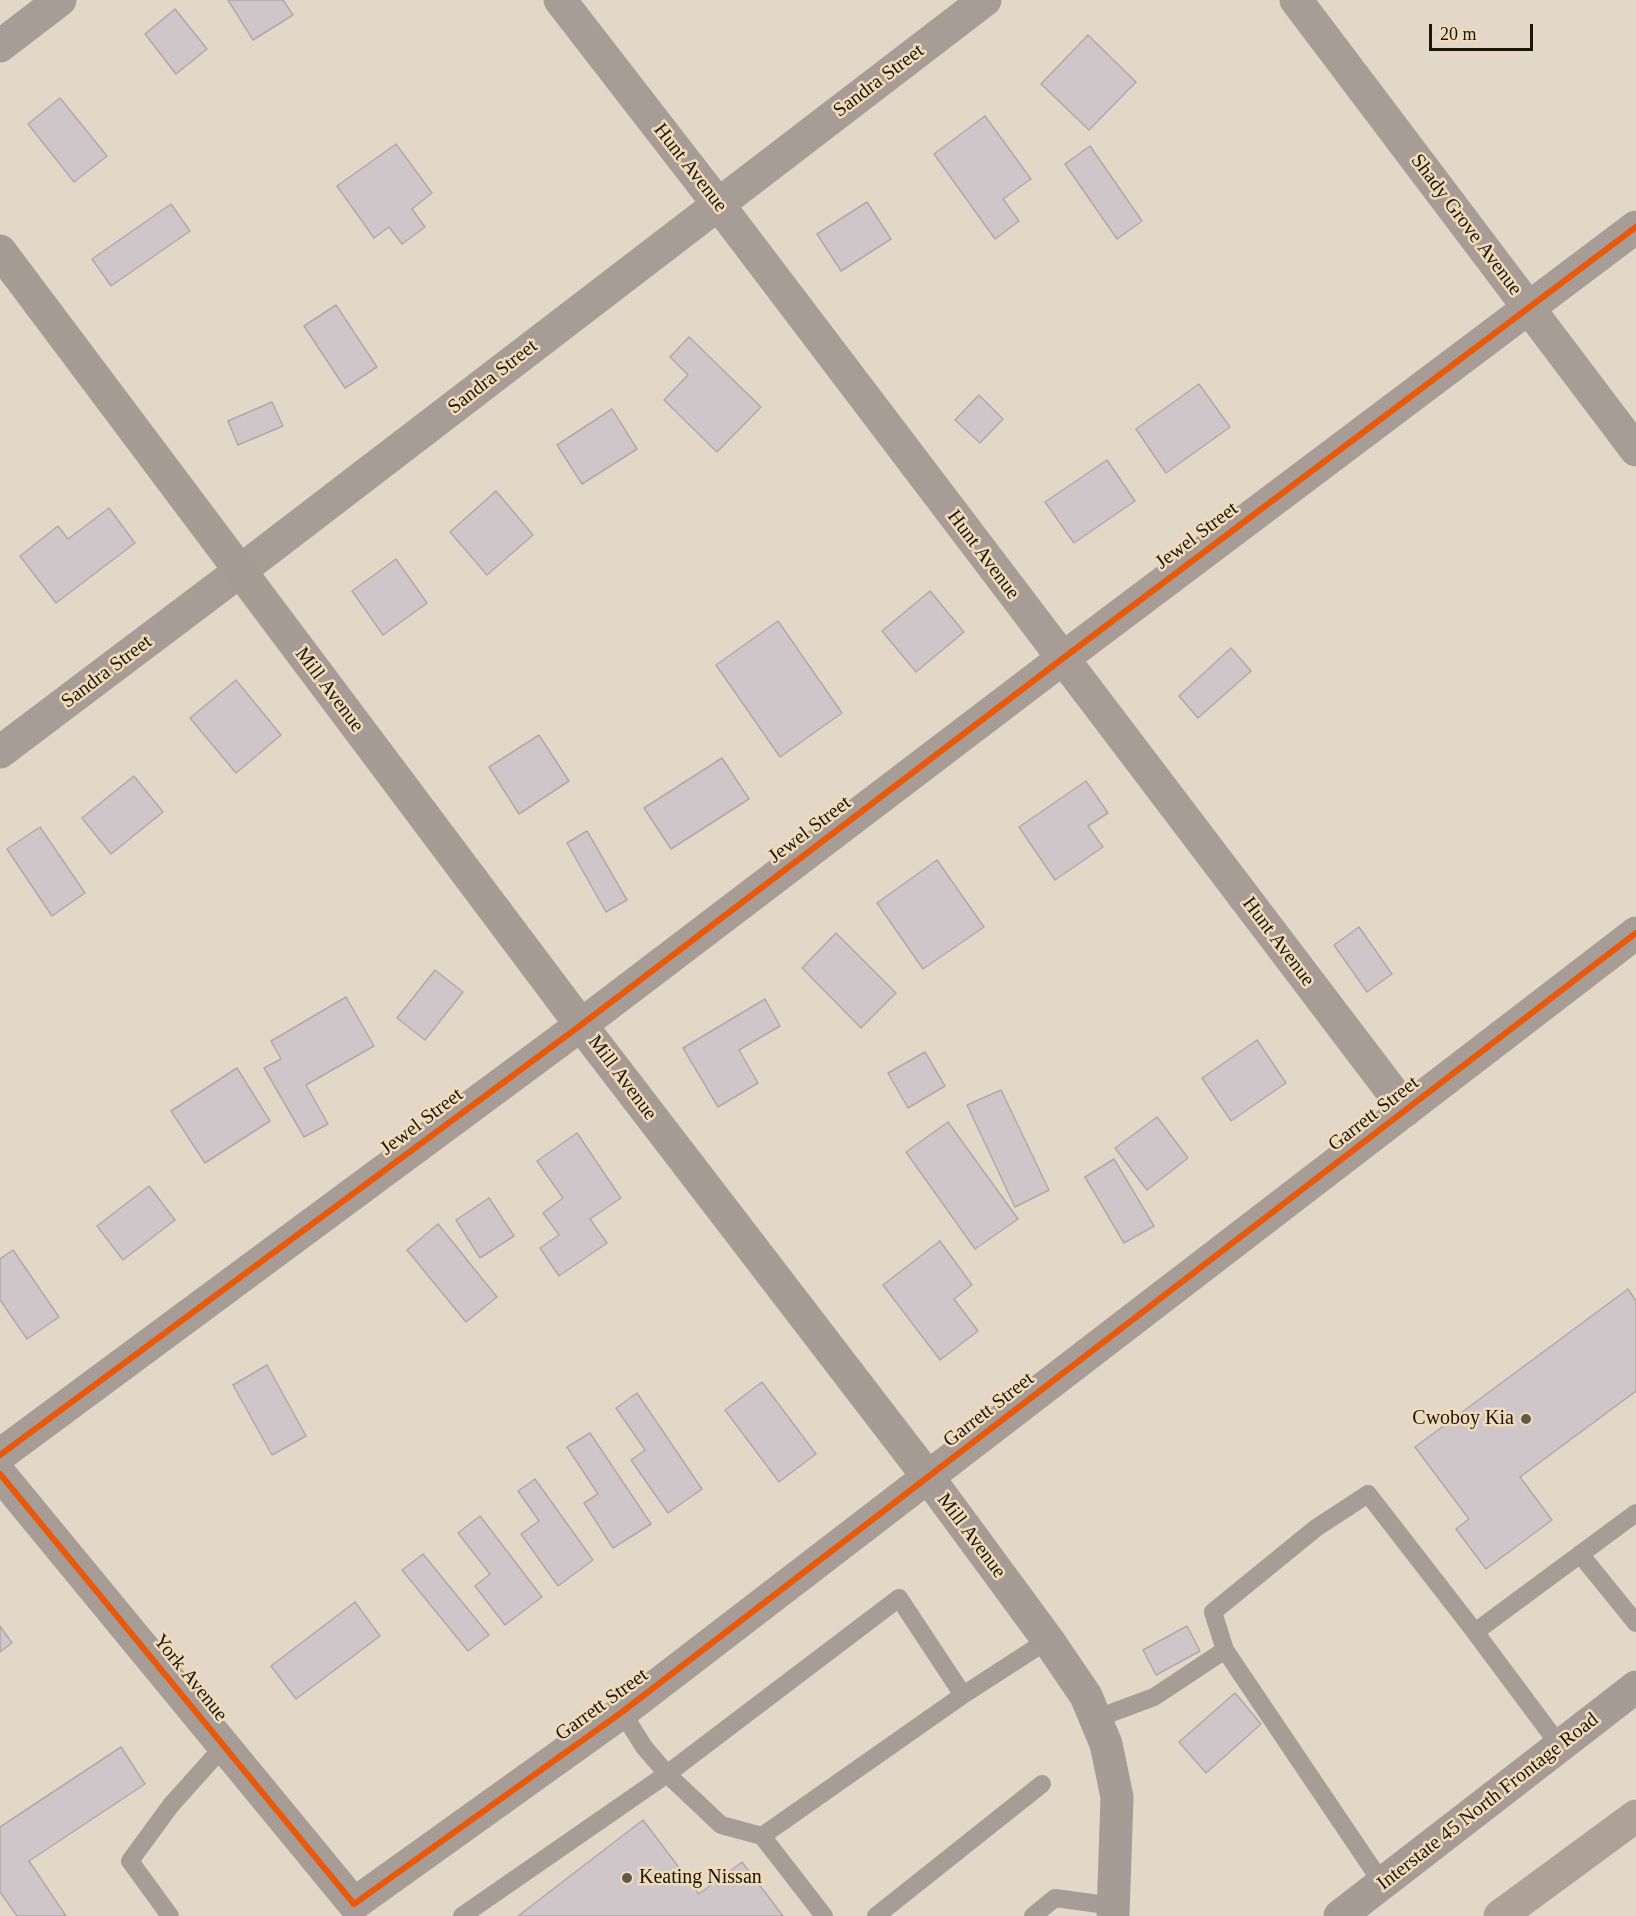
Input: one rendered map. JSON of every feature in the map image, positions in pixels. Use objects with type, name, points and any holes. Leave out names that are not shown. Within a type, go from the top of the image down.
[{"type":"highway","points":[[1500,1916],[1636,1816]]},
{"type":"street","points":[[0,46],[60,0]]},
{"type":"street","name":"Hunt Avenue","points":[[560,0],[718,204],[1406,1110]]},
{"type":"street","name":"Sandra Street","points":[[0,752],[985,0]]},
{"type":"street","name":"Shady Grove Avenue","points":[[1296,0],[1636,450]]},
{"type":"street","name":"Jewel Street","points":[[0,1455],[581,1025],[1636,227]]},
{"type":"street","name":"Mill Avenue","points":[[0,252],[581,1025],[928,1478],[1048,1640],[1086,1696],[1106,1744],[1117,1797],[1114,1911]]},
{"type":"street","name":"Garrett Street","points":[[354,1912],[622,1712],[1636,933]]},
{"type":"street","name":"York Avenue","points":[[0,1474],[224,1746],[354,1912]]},
{"type":"street","name":"Interstate 45 North Frontage Road","points":[[1340,1916],[1636,1687]]},
{"type":"lane","points":[[1382,1883],[1225,1650],[1213,1612],[1316,1528],[1368,1494],[1560,1746]]},
{"type":"lane","points":[[1475,1632],[1636,1513]]},
{"type":"lane","points":[[1580,1554],[1636,1623]]},
{"type":"lane","points":[[462,1916],[667,1774],[899,1598],[963,1695]]},
{"type":"lane","points":[[762,1836],[963,1695],[1048,1640]]},
{"type":"lane","points":[[1095,1719],[1154,1697],[1225,1650]]},
{"type":"lane","points":[[622,1712],[644,1747],[667,1774],[721,1825],[762,1836],[824,1916]]},
{"type":"lane","points":[[170,1916],[130,1861],[171,1805],[224,1746]]},
{"type":"lane","points":[[876,1916],[1042,1784]]},
{"type":"lane","points":[[1033,1916],[1055,1898],[1114,1911]]},
{"type":"building","points":[[228,0],[283,0],[293,15],[253,40]]},
{"type":"building","points":[[175,9],[207,49],[176,74],[145,34]]},
{"type":"building","points":[[1088,35],[1136,82],[1089,130],[1041,84]]},
{"type":"building","points":[[60,98],[107,156],[74,182],[28,124]]},
{"type":"building","points":[[985,116],[1031,179],[1003,199],[1019,221],[995,239],[934,154]]},
{"type":"building","points":[[396,144],[432,193],[412,209],[425,227],[402,244],[389,227],[374,238],[337,186]]},
{"type":"building","points":[[1090,146],[1142,221],[1117,239],[1065,164]]},
{"type":"building","points":[[867,202],[891,239],[841,271],[817,234]]},
{"type":"building","points":[[171,204],[190,231],[111,286],[92,259]]},
{"type":"building","points":[[336,305],[377,367],[345,388],[304,326]]},
{"type":"building","points":[[689,337],[761,407],[717,452],[664,400],[688,375],[670,357]]},
{"type":"building","points":[[1199,384],[1230,427],[1166,473],[1136,429]]},
{"type":"building","points":[[979,395],[1003,419],[980,443],[955,420]]},
{"type":"building","points":[[272,402],[283,426],[238,445],[228,421]]},
{"type":"building","points":[[612,409],[637,449],[582,484],[557,445]]},
{"type":"building","points":[[1107,460],[1135,501],[1074,543],[1045,502]]},
{"type":"building","points":[[496,491],[533,535],[487,575],[450,532]]},
{"type":"building","points":[[109,508],[135,543],[56,603],[20,556],[58,526],[68,539]]},
{"type":"building","points":[[396,559],[427,603],[383,635],[352,591]]},
{"type":"building","points":[[930,591],[964,632],[916,672],[882,631]]},
{"type":"building","points":[[778,621],[842,713],[780,757],[716,665]]},
{"type":"building","points":[[1231,648],[1251,671],[1198,718],[1179,696]]},
{"type":"building","points":[[236,680],[281,735],[236,773],[190,718]]},
{"type":"building","points":[[539,735],[569,781],[519,814],[489,767]]},
{"type":"building","points":[[722,758],[749,799],[671,849],[644,808]]},
{"type":"building","points":[[134,776],[163,812],[111,854],[82,818]]},
{"type":"building","points":[[1086,781],[1108,813],[1088,826],[1103,847],[1055,880],[1019,827]]},
{"type":"building","points":[[40,827],[85,893],[52,916],[7,849]]},
{"type":"building","points":[[587,831],[627,900],[606,912],[567,843]]},
{"type":"building","points":[[937,860],[984,927],[923,969],[877,903]]},
{"type":"building","points":[[1359,927],[1392,974],[1367,992],[1334,945]]},
{"type":"building","points":[[836,933],[896,993],[861,1028],[802,968]]},
{"type":"building","points":[[435,970],[463,992],[425,1040],[397,1018]]},
{"type":"building","points":[[346,997],[374,1046],[306,1085],[328,1124],[304,1137],[264,1068],[281,1059],[271,1041]]},
{"type":"building","points":[[765,999],[780,1026],[739,1050],[758,1083],[718,1107],[683,1048]]},
{"type":"building","points":[[1257,1040],[1286,1083],[1231,1121],[1202,1078]]},
{"type":"building","points":[[925,1052],[945,1086],[908,1108],[888,1073]]},
{"type":"building","points":[[237,1068],[270,1121],[205,1163],[171,1111]]},
{"type":"building","points":[[1001,1090],[1049,1190],[1015,1207],[967,1105]]},
{"type":"building","points":[[1157,1117],[1188,1158],[1147,1190],[1115,1148]]},
{"type":"building","points":[[948,1122],[1018,1219],[975,1249],[906,1152]]},
{"type":"building","points":[[577,1133],[621,1198],[590,1219],[607,1243],[559,1276],[540,1248],[559,1235],[543,1213],[563,1198],[537,1161]]},
{"type":"building","points":[[1114,1159],[1154,1226],[1124,1243],[1085,1177]]},
{"type":"building","points":[[149,1186],[175,1220],[123,1260],[97,1226]]},
{"type":"building","points":[[489,1198],[514,1236],[480,1258],[456,1220]]},
{"type":"building","points":[[438,1224],[497,1297],[466,1322],[407,1250]]},
{"type":"building","points":[[940,1241],[972,1285],[954,1299],[978,1331],[940,1360],[883,1285]]},
{"type":"building","points":[[13,1250],[59,1317],[27,1339],[0,1300],[0,1259]]},
{"type":"building","name":"Cwoboy Kia","points":[[1628,1289],[1636,1301],[1636,1391],[1520,1477],[1552,1520],[1486,1569],[1456,1529],[1469,1519],[1415,1447]]},
{"type":"building","points":[[267,1365],[306,1436],[272,1455],[233,1385]]},
{"type":"building","points":[[762,1382],[816,1454],[779,1482],[725,1410]]},
{"type":"building","points":[[637,1393],[702,1489],[668,1513],[631,1460],[645,1450],[616,1408]]},
{"type":"building","points":[[590,1433],[651,1524],[613,1548],[584,1503],[598,1494],[567,1447]]},
{"type":"building","points":[[535,1479],[593,1560],[558,1586],[521,1534],[539,1521],[518,1491]]},
{"type":"building","points":[[480,1516],[542,1597],[505,1625],[475,1586],[490,1574],[458,1533]]},
{"type":"building","points":[[423,1554],[489,1635],[468,1651],[402,1570]]},
{"type":"building","points":[[355,1602],[380,1636],[296,1699],[271,1666]]},
{"type":"building","points":[[0,1626],[12,1643],[0,1652]]},
{"type":"building","points":[[1187,1626],[1200,1651],[1156,1675],[1143,1650]]},
{"type":"building","points":[[1235,1693],[1261,1724],[1206,1773],[1179,1742]]},
{"type":"building","points":[[121,1747],[145,1784],[29,1861],[66,1916],[17,1916],[0,1892],[0,1827]]},
{"type":"building","name":"Keating Nissan","points":[[643,1820],[699,1894],[742,1862],[783,1916],[518,1916]]},
{"type":"cycle path","points":[[0,1455],[581,1025],[1636,227]]},
{"type":"cycle path","points":[[0,1474],[354,1904],[622,1712],[1636,933]]},
{"type":"place","name":"Cwoboy Kia","points":[[1526,1419]]},
{"type":"place","name":"Keating Nissan","points":[[627,1878]]}]
